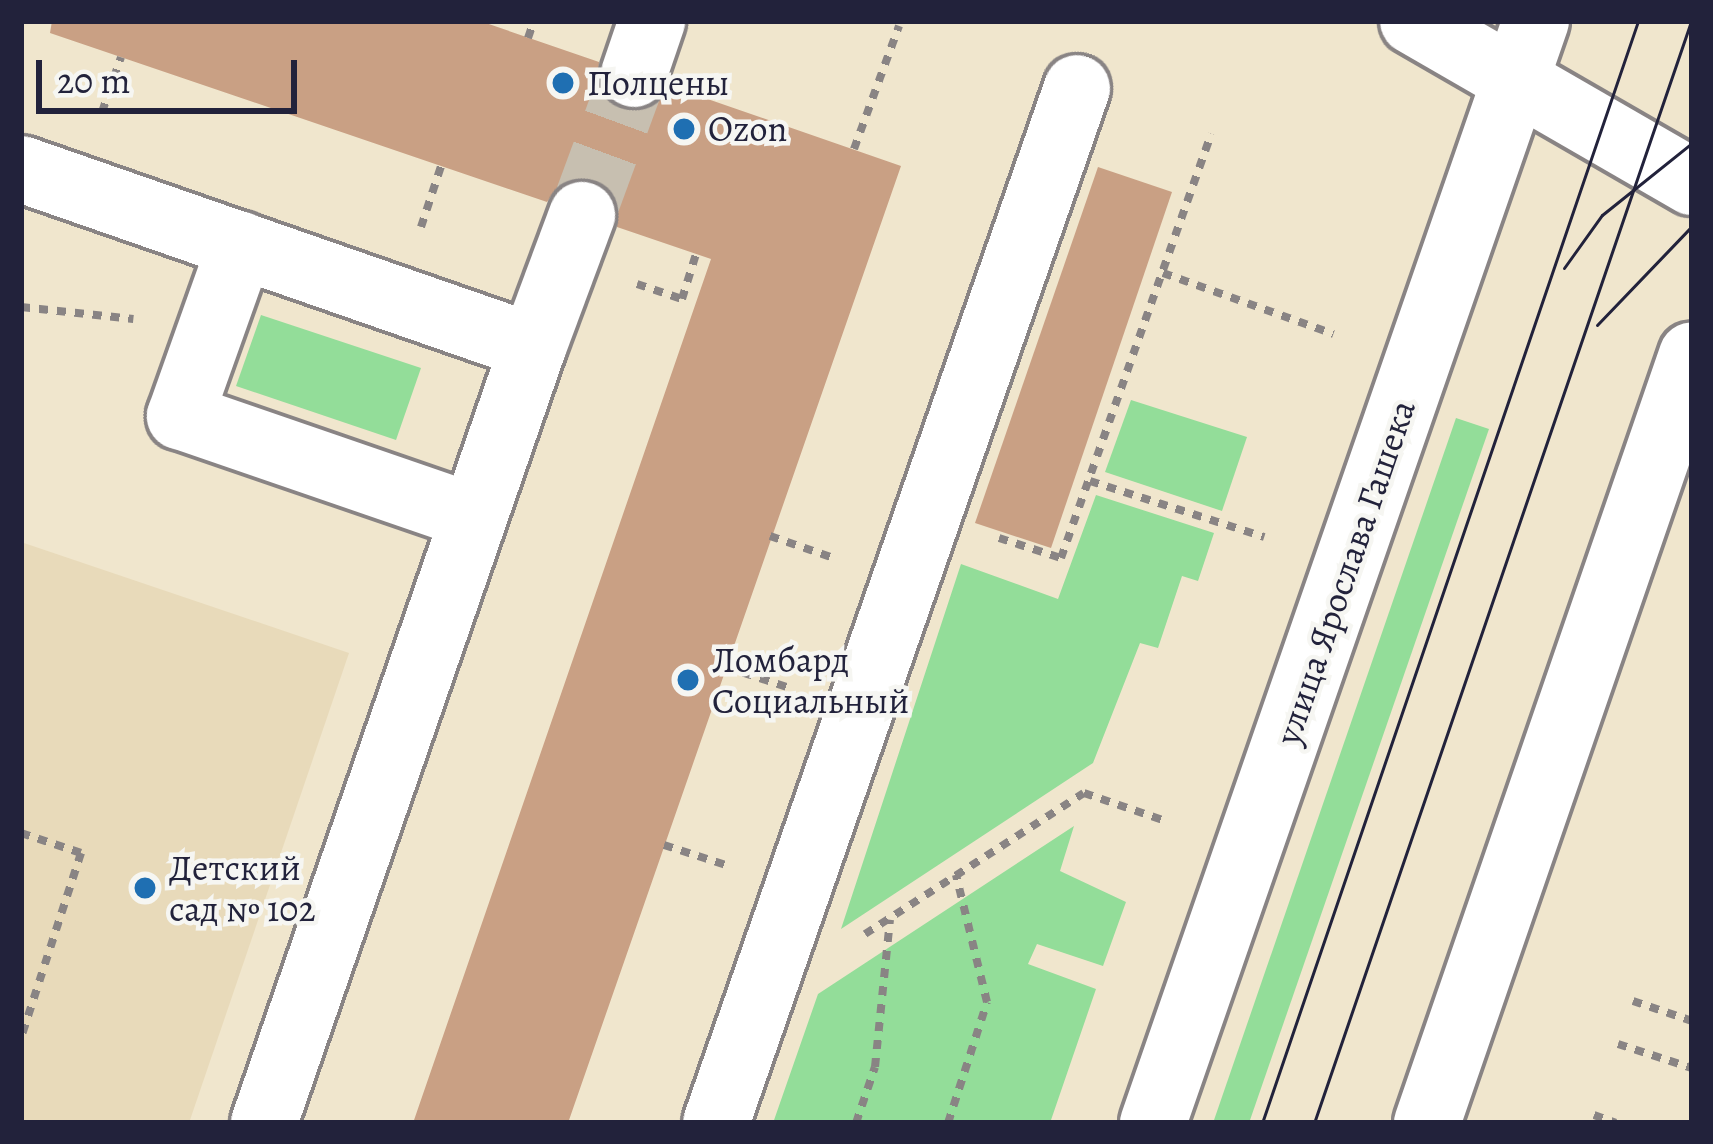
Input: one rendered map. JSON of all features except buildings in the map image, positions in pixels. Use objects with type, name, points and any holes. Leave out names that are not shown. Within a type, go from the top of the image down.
[{"type":"street","points":[[1413,21],[1526,51],[1692,182]]},
{"type":"street","name":"улица Ярослава Гашека","points":[[1153,1123],[1526,51]]},
{"type":"street","points":[[716,1123],[1077,88]]},
{"type":"street","points":[[21,169],[533,347]]},
{"type":"street","points":[[264,1123],[582,215]]},
{"type":"street","points":[[241,245],[180,416],[473,518]]},
{"type":"street","points":[[1427,1123],[1692,355]]},
{"type":"path","points":[[528,38],[534,21]]},
{"type":"path","points":[[854,149],[898,26]]},
{"type":"path","points":[[973,529],[1061,558],[1211,134]]},
{"type":"path","points":[[1163,273],[1333,334]]},
{"type":"path","points":[[1090,481],[1264,537]]},
{"type":"path","points":[[770,536],[850,563]]},
{"type":"path","points":[[726,667],[765,680]]},
{"type":"path","points":[[851,942],[1084,794],[1166,821]]},
{"type":"path","points":[[21,833],[82,853],[21,1037]]},
{"type":"path","points":[[664,845],[743,871]]},
{"type":"path","points":[[948,1123],[987,1002],[956,875]]},
{"type":"path","points":[[856,1123],[875,1067],[890,918]]},
{"type":"path","points":[[1633,1001],[1692,1021]]},
{"type":"path","points":[[1618,1043],[1692,1068]]},
{"type":"path","points":[[1594,1115],[1616,1123]]},
{"type":"shaded area","name":"Детский сад № 102","points":[[21,542],[349,653],[189,1123],[21,1123]]},
{"type":"green space","points":[[261,315],[421,368],[396,440],[236,386]]},
{"type":"green space","points":[[1131,400],[1247,437],[1222,511],[1105,472]]},
{"type":"green space","points":[[1456,418],[1489,429],[1249,1123],[1213,1123]]},
{"type":"green space","points":[[1096,495],[1214,533],[1198,581],[1182,576],[1158,648],[1140,643],[1093,763],[841,929],[961,564],[1058,599]]},
{"type":"green space","points":[[1074,826],[1060,871],[1126,902],[1103,966],[1037,944],[1028,964],[1096,989],[1050,1123],[773,1123],[818,994]]},
{"type":"tunnel","points":[[582,215],[634,74]]},
{"type":"tram line","points":[[1262,1123],[1638,21]]},
{"type":"tram line","points":[[1314,1123],[1691,21]]},
{"type":"tram line","points":[[1564,268],[1602,215],[1692,143]]},
{"type":"tram line","points":[[1597,325],[1692,226]]},
{"type":"place","name":"Полцены","points":[[563,83]]},
{"type":"place","name":"Ozon","points":[[684,129]]},
{"type":"place","name":"Ломбард Социальный","points":[[688,680]]},
{"type":"place","name":"Детский сад № 102","points":[[145,888]]}]
